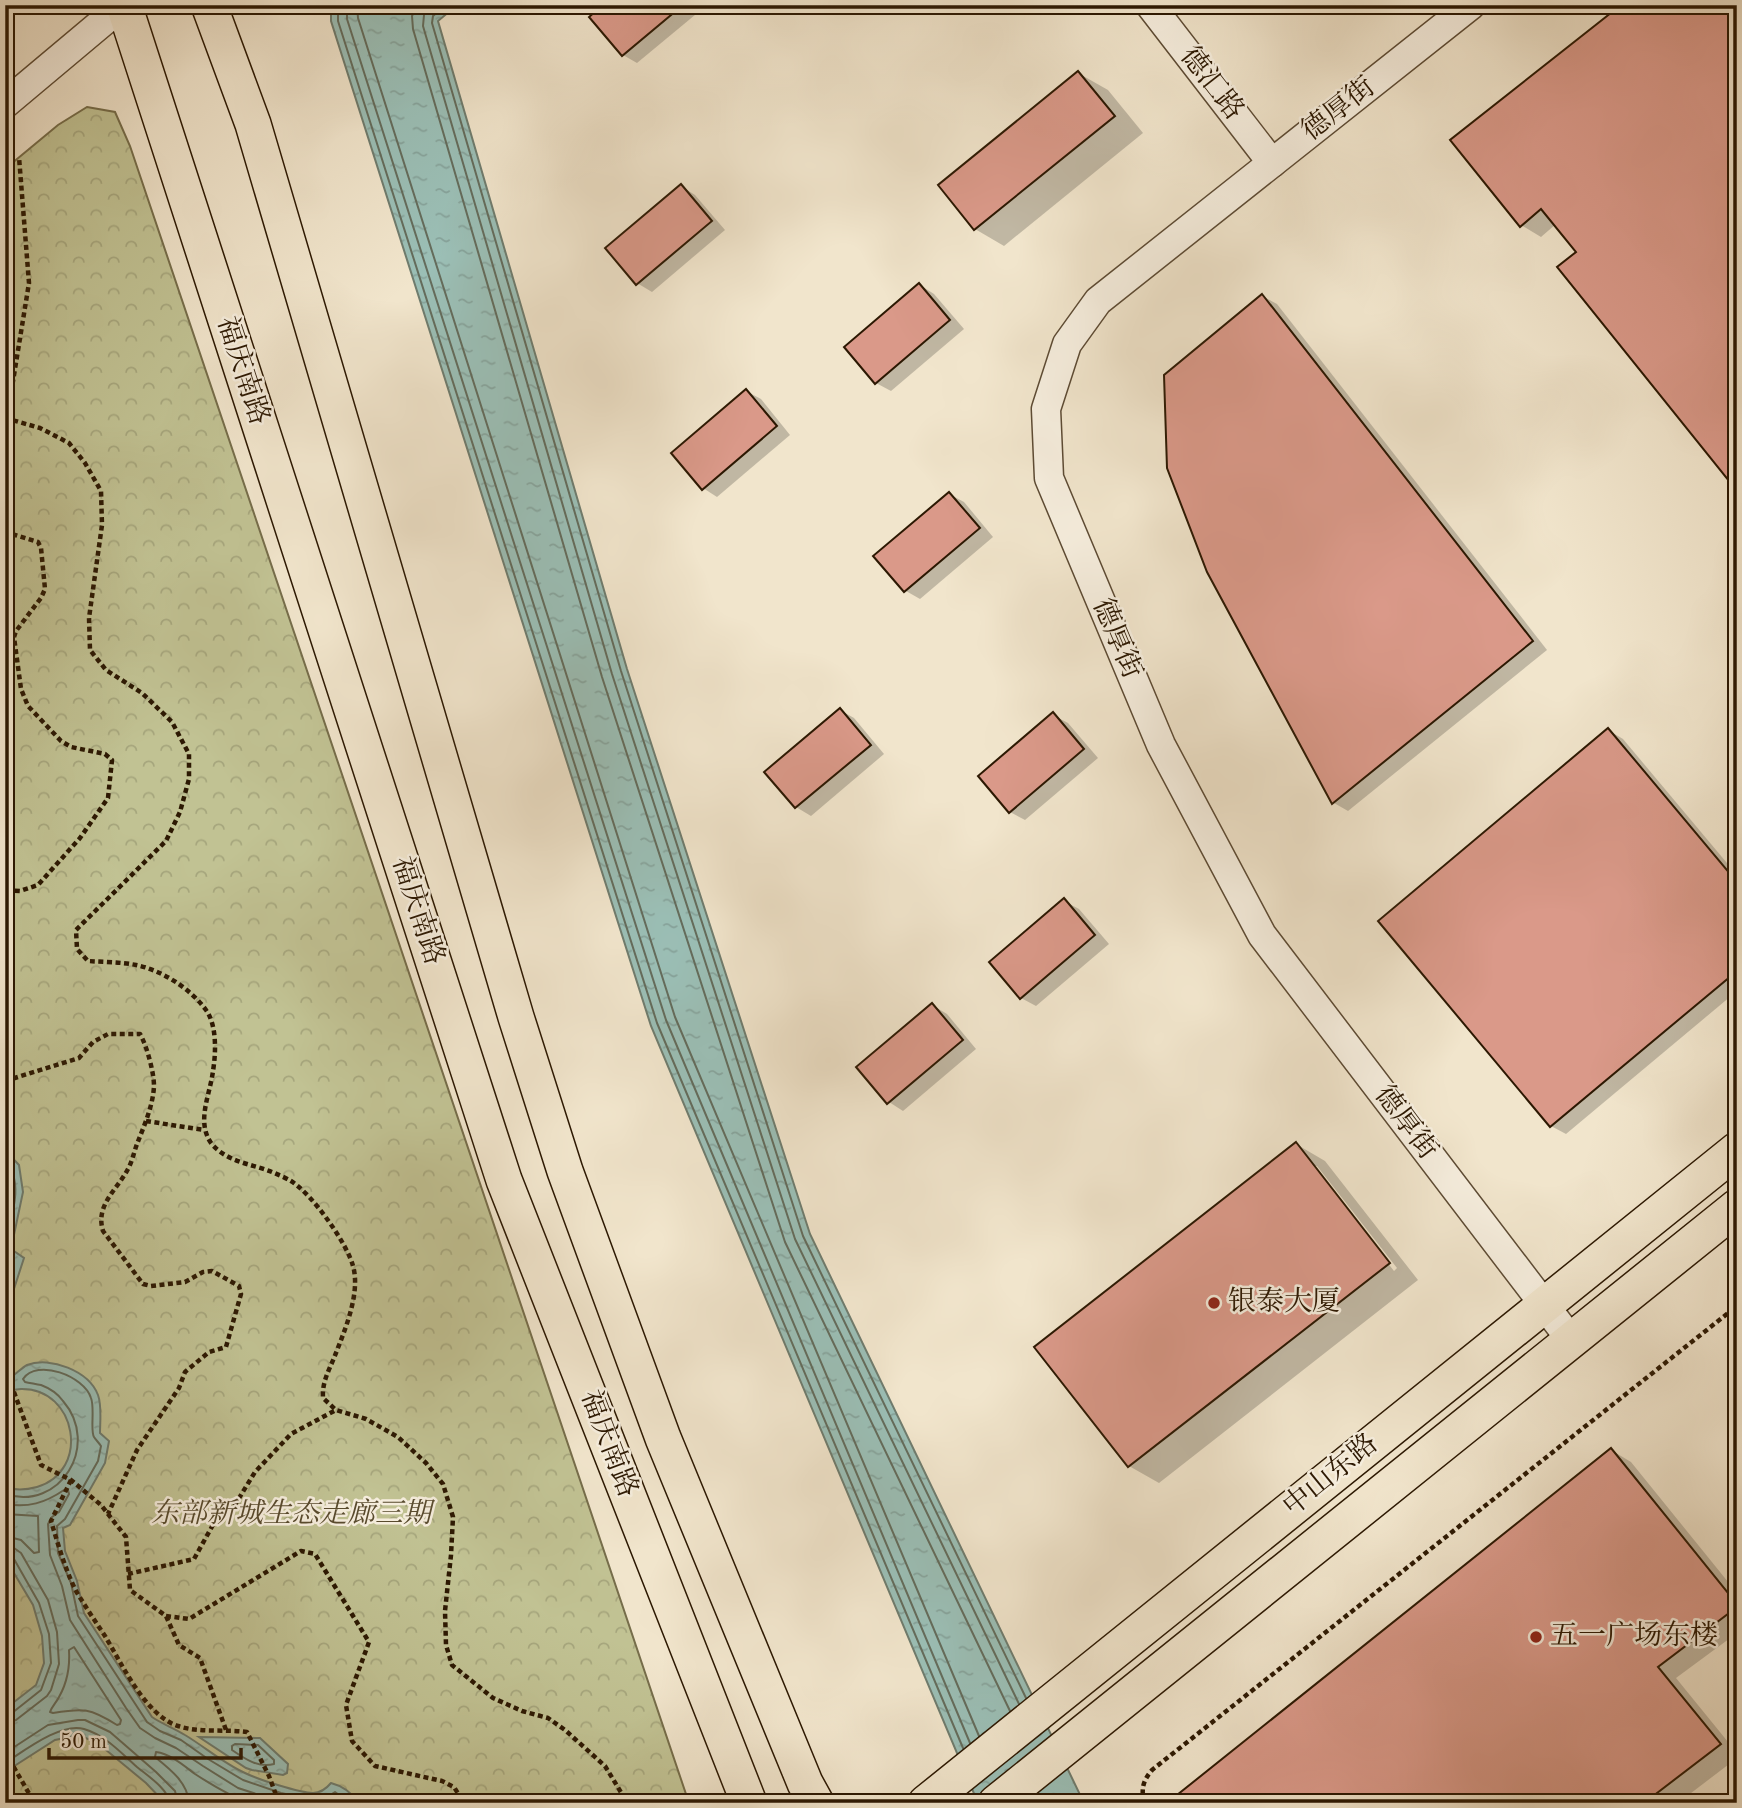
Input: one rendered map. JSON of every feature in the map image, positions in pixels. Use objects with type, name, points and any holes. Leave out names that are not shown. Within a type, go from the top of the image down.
[{"type":"main road","name":"福庆南路","points":[[123,5],[504,1180],[749,1803]]},
{"type":"main road","name":"福庆南路","points":[[209,5],[253,124],[512,1004],[565,1171],[663,1438],[805,1783],[816,1803]]},
{"type":"main road","name":"中山东路","points":[[926,1803],[1737,1150]]},
{"type":"main road","name":"中山东路","points":[[996,1803],[1737,1207]]},
{"type":"street","points":[[5,104],[123,5]]},
{"type":"street","name":"德汇路","points":[[1150,5],[1272,163]]},
{"type":"street","name":"德厚街","points":[[1471,5],[1098,301],[1067,344],[1046,409],[1049,478],[1161,745],[1262,935],[1571,1340]]},
{"type":"path","points":[[19,157],[29,283],[6,418],[40,428],[69,443],[85,463],[101,491],[102,525],[89,618],[90,650],[106,670],[142,693],[172,722],[190,754],[188,779],[180,812],[166,841],[76,930],[77,949],[88,961],[134,964],[158,972],[182,986],[207,1011],[216,1038],[213,1072],[205,1106],[204,1130],[213,1145],[234,1161],[272,1172],[293,1182],[311,1198],[344,1245],[354,1268],[354,1299],[323,1386],[323,1398],[336,1410],[366,1419],[398,1437],[426,1463],[443,1484],[453,1517],[445,1611],[446,1644],[452,1665],[493,1698],[522,1711],[548,1718],[565,1730],[605,1766],[625,1803]]},
{"type":"path","points":[[5,540],[15,536],[38,542],[41,548],[45,589],[14,637],[21,689],[28,706],[61,741],[71,747],[105,754],[111,760],[108,798],[80,838],[38,885],[20,891],[5,890]]},
{"type":"path","points":[[5,1081],[79,1058],[93,1042],[108,1034],[140,1034],[146,1045],[154,1086],[146,1121],[128,1169],[103,1209],[100,1221],[103,1231],[143,1284],[151,1286],[185,1282],[203,1272],[212,1271],[239,1286],[241,1294],[226,1346],[209,1352],[185,1372],[179,1388],[137,1450],[108,1514]]},
{"type":"path","points":[[146,1121],[204,1130]]},
{"type":"path","points":[[1144,1803],[1144,1780],[1152,1770],[1737,1306]]},
{"type":"path","points":[[6,1370],[41,1465],[71,1480],[101,1505],[126,1537],[130,1590],[166,1616],[189,1619],[300,1551],[315,1554],[369,1642],[346,1704],[352,1741],[375,1766],[442,1781],[454,1787],[464,1803]]},
{"type":"path","points":[[128,1574],[194,1559],[214,1523],[230,1513],[255,1472],[290,1434],[336,1410]]},
{"type":"path","points":[[71,1480],[51,1521],[61,1555],[76,1590],[142,1696],[158,1714],[176,1725],[198,1730],[247,1732],[279,1803]]},
{"type":"path","points":[[166,1616],[179,1645],[200,1658],[226,1730]]},
{"type":"path","points":[[5,1752],[34,1802],[58,1803]]},
{"type":"green space","name":"东部新城生态走廊三期","points":[[87,107],[115,112],[130,146],[689,1803],[5,1803],[5,169],[58,125]]},
{"type":"water","points":[[331,5],[457,5],[438,21],[627,669],[810,1234],[1084,1803],[978,1803],[651,1026],[331,21]]},
{"type":"water","points":[[5,1150],[19,1165],[23,1192],[11,1249],[24,1258],[12,1295],[5,1302]]},
{"type":"water","points":[[5,1329],[14,1375],[27,1365],[57,1364],[86,1379],[98,1395],[100,1433],[109,1441],[105,1463],[70,1525],[63,1528],[65,1551],[77,1581],[84,1613],[152,1717],[251,1776],[313,1793],[323,1790],[331,1783],[347,1790],[359,1803],[165,1803],[146,1783],[100,1745],[80,1735],[55,1740],[5,1772],[5,1709],[36,1685],[44,1663],[42,1636],[33,1605],[5,1558],[5,1487],[29,1489],[54,1478],[65,1465],[70,1449],[70,1432],[65,1415],[55,1402],[40,1392],[21,1389],[5,1392]]},
{"type":"water","points":[[199,1737],[260,1738],[288,1764],[287,1773],[283,1775],[246,1768]]},
{"type":"building","points":[[603,5],[683,5],[622,56],[589,17]]},
{"type":"building","points":[[1621,5],[1737,5],[1737,491],[1557,267],[1576,252],[1541,209],[1520,227],[1450,140]]},
{"type":"building","points":[[1078,71],[1115,116],[974,230],[938,185]]},
{"type":"building","points":[[681,184],[712,221],[636,285],[605,248]]},
{"type":"building","points":[[919,283],[950,320],[875,384],[844,347]]},
{"type":"building","points":[[1262,294],[1533,641],[1332,804],[1207,572],[1167,468],[1164,375]]},
{"type":"building","points":[[746,389],[777,426],[702,490],[671,453]]},
{"type":"building","points":[[949,492],[980,528],[904,592],[873,556]]},
{"type":"building","points":[[840,708],[871,745],[795,808],[764,772]]},
{"type":"building","points":[[1053,712],[1084,749],[1009,813],[978,776]]},
{"type":"building","points":[[1608,728],[1737,882],[1737,971],[1550,1127],[1378,921]]},
{"type":"building","points":[[1064,898],[1095,935],[1020,999],[989,962]]},
{"type":"building","points":[[932,1003],[963,1040],[887,1104],[856,1067]]},
{"type":"building","name":"银泰大厦","points":[[1296,1142],[1390,1263],[1128,1467],[1034,1347]]},
{"type":"building","name":"五一广场东楼","points":[[1611,1448],[1737,1604],[1737,1607],[1658,1667],[1721,1744],[1644,1803],[1167,1803]]},
{"type":"place","name":"银泰大厦","points":[[1214,1303]]},
{"type":"place","name":"五一广场东楼","points":[[1536,1637]]}]
